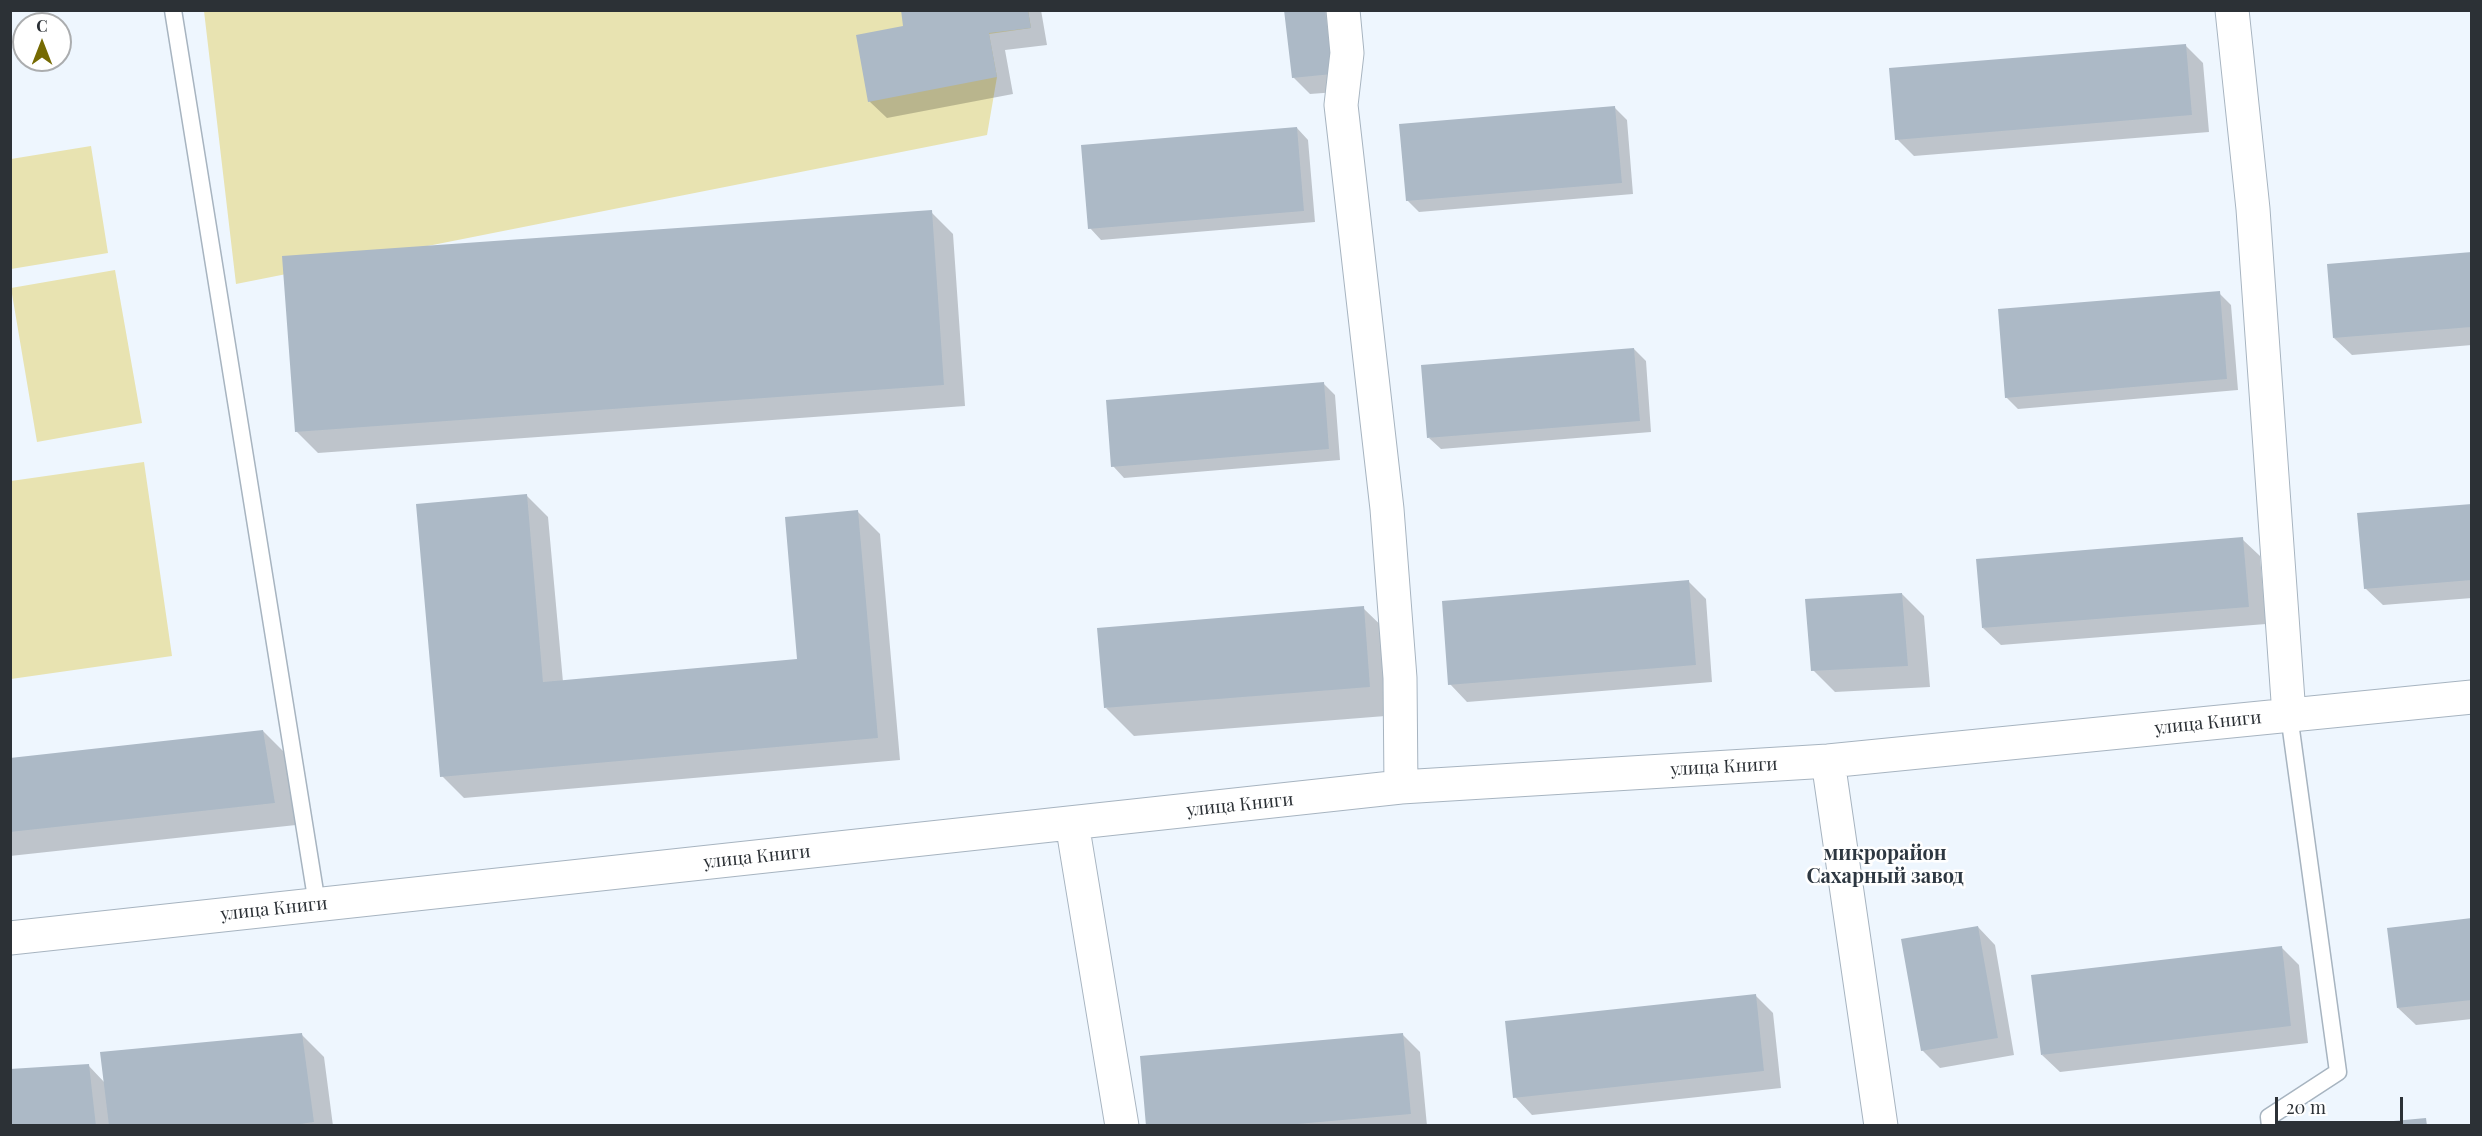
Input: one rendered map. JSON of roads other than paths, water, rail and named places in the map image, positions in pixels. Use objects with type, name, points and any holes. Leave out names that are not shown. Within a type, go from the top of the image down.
[{"type":"street","points":[[1343,10],[1347,53],[1341,105],[1387,509],[1400,678],[1401,787]]},
{"type":"street","points":[[2232,10],[2253,209],[2289,715]]},
{"type":"street","name":"улица Книги","points":[[10,938],[1401,787],[1828,761],[2472,697]]},
{"type":"street","points":[[1828,761],[1881,1125]]},
{"type":"street","points":[[1072,823],[1122,1125]]},
{"type":"lane","points":[[173,10],[317,904]]},
{"type":"lane","points":[[2270,1125],[2269,1117],[2338,1072],[2289,715]]},
{"type":"district","name":"микрорайон Сахарный завод","points":[[1885,866]]}]
